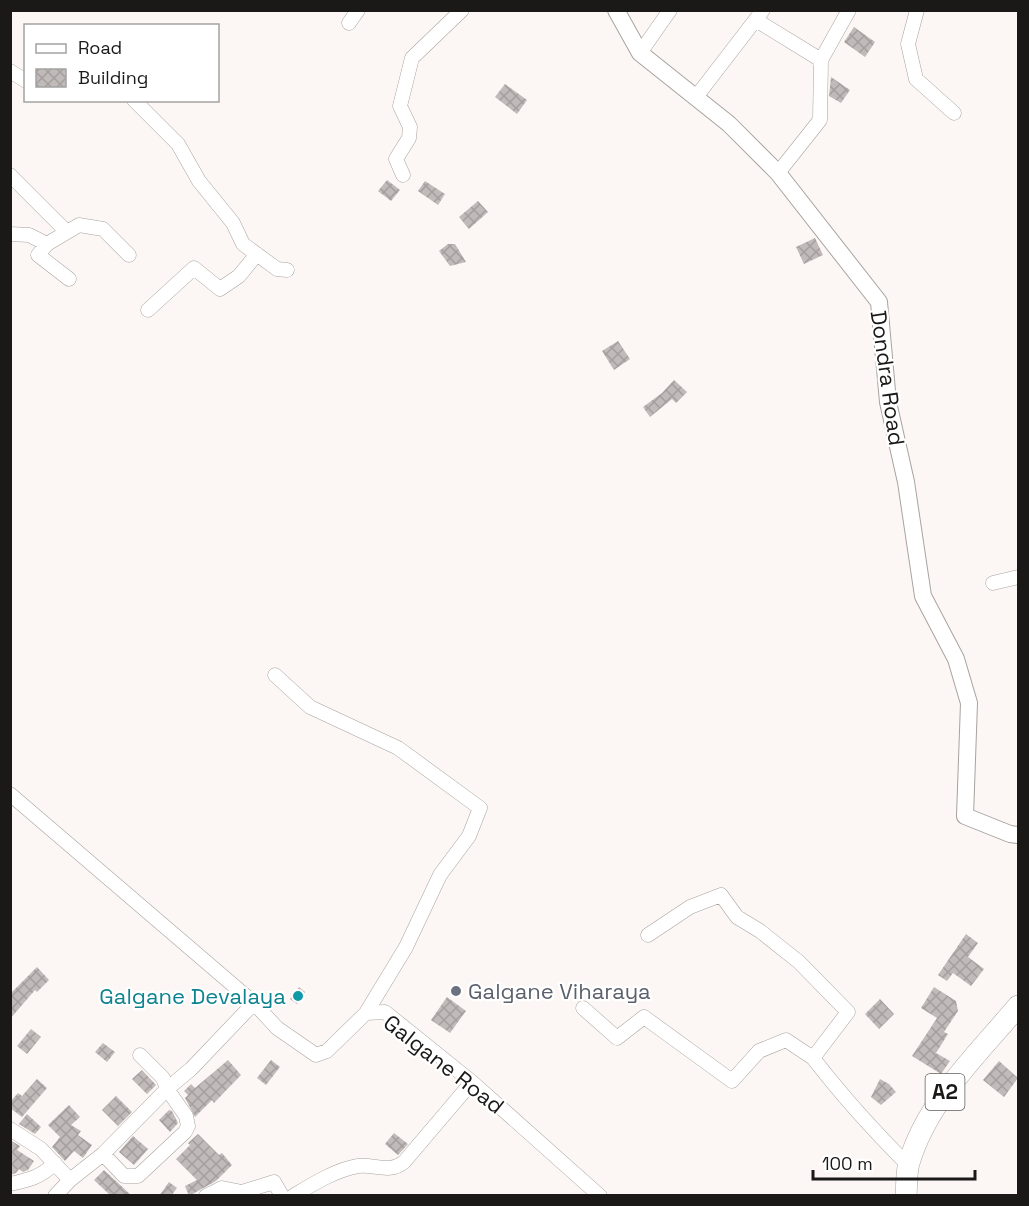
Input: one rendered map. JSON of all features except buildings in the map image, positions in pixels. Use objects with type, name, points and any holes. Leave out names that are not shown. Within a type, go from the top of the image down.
[{"type":"highway","name":"A2","points":[[906,1196],[908,1165],[922,1128],[942,1096],[1018,1006]]},
{"type":"street","points":[[349,22],[358,10]]},
{"type":"street","points":[[403,175],[396,159],[409,138],[410,127],[400,106],[412,58],[462,10]]},
{"type":"street","name":"Dondra Road","points":[[616,10],[640,52],[729,124],[778,173],[879,303],[888,402],[906,482],[923,596],[956,658],[969,703],[965,816],[1018,836]]},
{"type":"street","points":[[640,52],[670,10]]},
{"type":"street","points":[[778,173],[820,120],[821,60],[849,10]]},
{"type":"street","points":[[916,10],[908,44],[916,79],[954,113]]},
{"type":"street","points":[[696,97],[759,15],[821,60]]},
{"type":"street","points":[[10,71],[24,80]]},
{"type":"street","points":[[136,102],[178,144],[200,181],[233,223],[243,244],[277,269],[287,270]]},
{"type":"street","points":[[10,175],[67,232]]},
{"type":"street","points":[[69,279],[38,255],[47,244],[79,225],[103,229],[129,255]]},
{"type":"street","points":[[10,234],[28,235],[47,244]]},
{"type":"street","points":[[148,310],[194,268],[220,289],[239,276],[257,254]]},
{"type":"street","points":[[993,583],[1018,577]]},
{"type":"street","points":[[275,675],[310,707],[398,748],[480,808],[469,836],[440,876],[406,947],[366,1013]]},
{"type":"street","name":"Galgane Road","points":[[10,794],[254,1003],[277,1028],[316,1055],[327,1051],[366,1013],[385,1012],[472,1082],[600,1196]]},
{"type":"street","points":[[648,935],[690,907],[721,895],[737,917],[760,931],[799,962],[848,1012],[813,1058]]},
{"type":"street","points":[[55,1196],[70,1180],[103,1154],[254,1003]]},
{"type":"street","points":[[583,1008],[617,1038],[644,1017],[732,1080],[759,1051],[786,1040],[813,1058],[854,1109],[908,1165]]},
{"type":"street","points":[[103,1154],[124,1176],[138,1176],[188,1126],[186,1116],[167,1089],[163,1078],[141,1055]]},
{"type":"street","points":[[293,1196],[325,1178],[358,1166],[396,1168],[404,1162],[472,1082]]},
{"type":"street","points":[[10,1129],[41,1149],[70,1180]]},
{"type":"street","points":[[10,1184],[32,1180],[45,1173],[55,1163]]},
{"type":"street","points":[[206,1196],[222,1188],[242,1192],[274,1182],[282,1196]]},
{"type":"place","name":"Galgane Viharaya","points":[[456,991]]},
{"type":"place","name":"Galgane Devalaya","points":[[298,996]]}]
